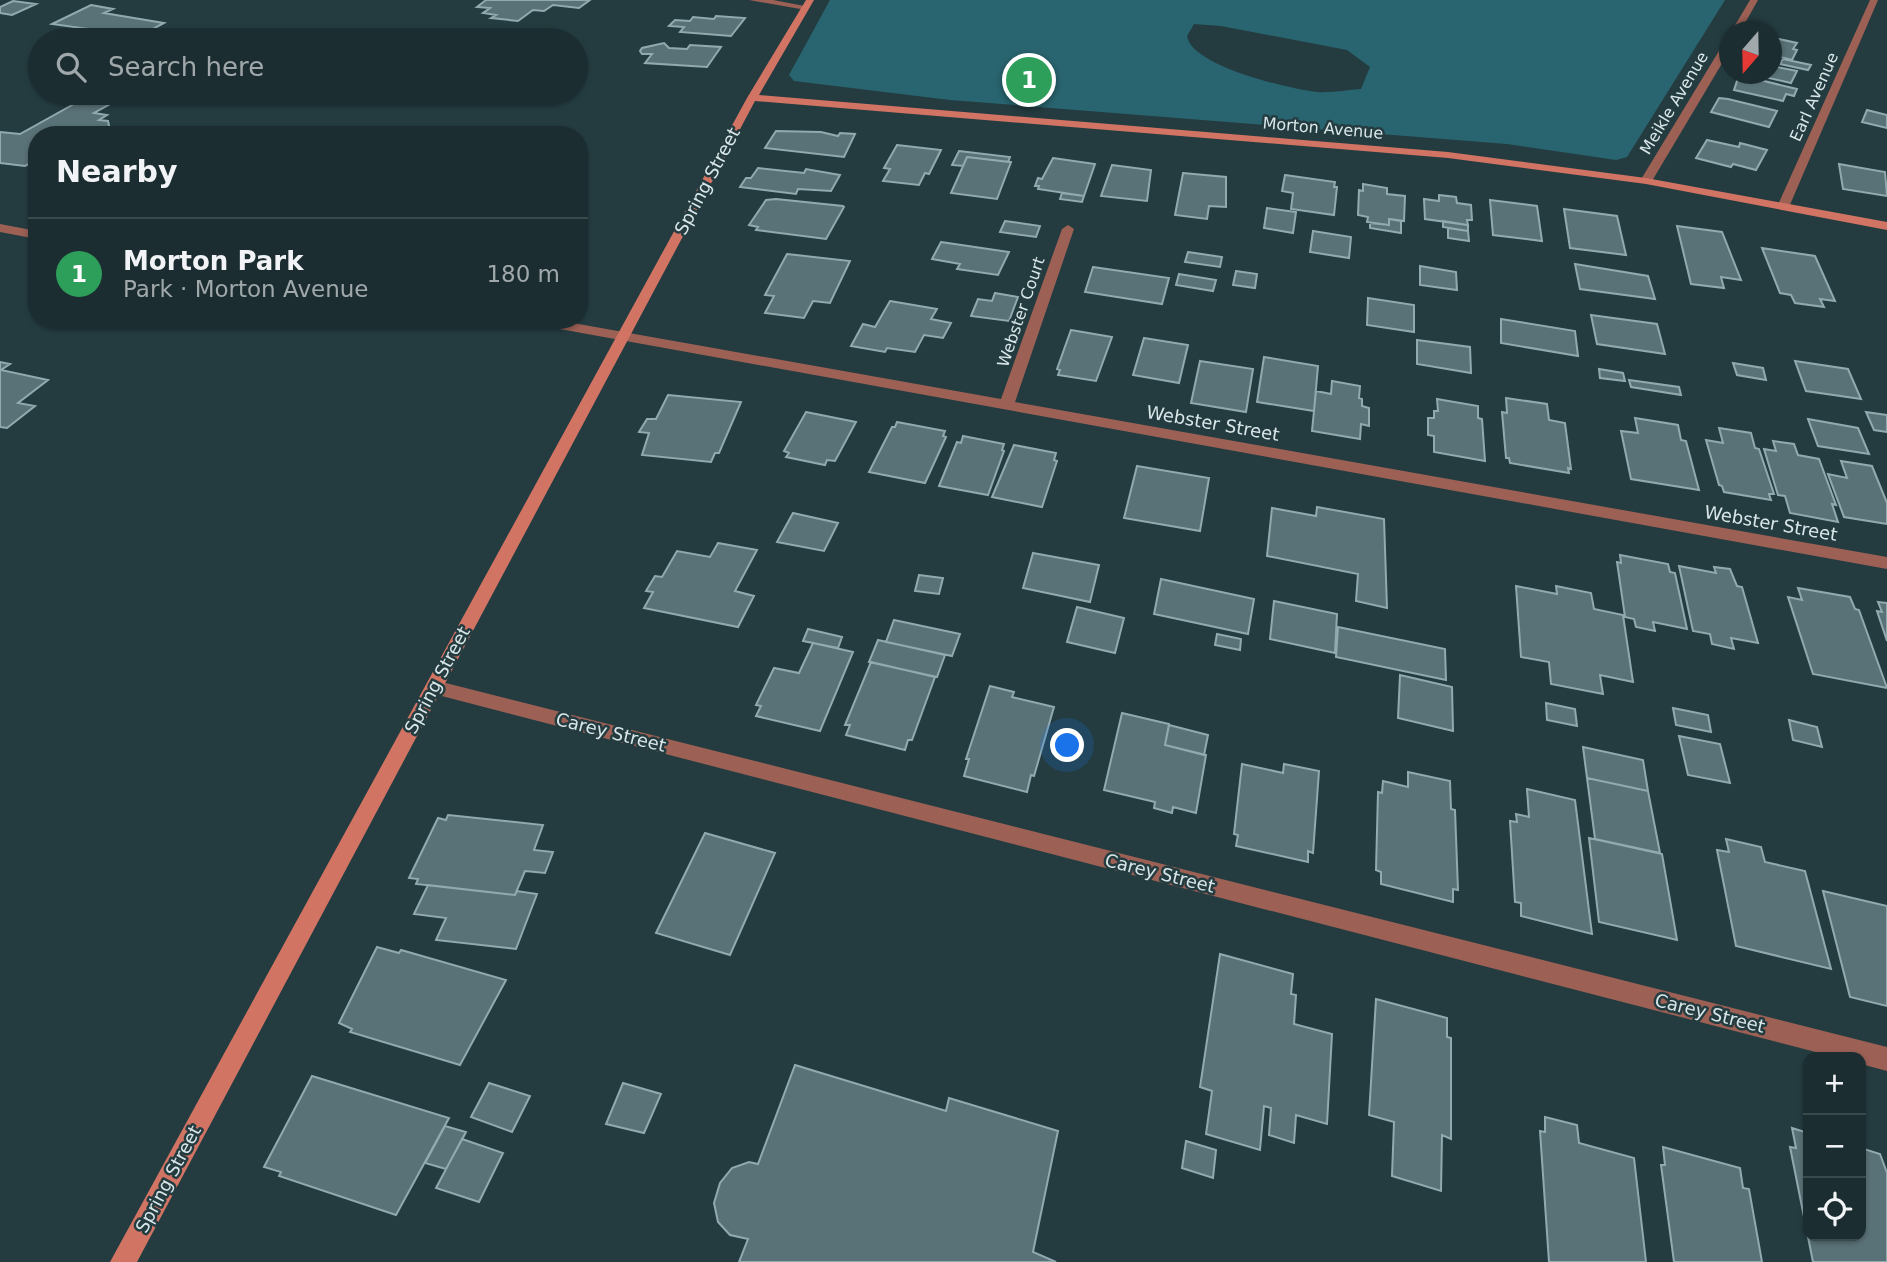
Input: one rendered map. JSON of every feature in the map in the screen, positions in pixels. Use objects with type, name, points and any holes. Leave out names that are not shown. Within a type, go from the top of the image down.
[{"type":"main road","name":"Spring Street","points":[[122,1262],[752,98],[808,3]]},
{"type":"main road","name":"Morton Avenue","points":[[752,98],[1361,146],[1532,164],[1646,181],[1887,226]]},
{"type":"street","points":[[753,0],[808,3]]},
{"type":"street","points":[[1742,21],[1754,0]]},
{"type":"street","name":"Earl Avenue","points":[[1783,207],[1874,0]]},
{"type":"street","name":"Meikle Avenue","points":[[1646,181],[1719,59]]},
{"type":"street","points":[[0,228],[28,233]]},
{"type":"street","name":"Webster Court","points":[[1006,406],[1068,229]]},
{"type":"street","name":"Webster Street","points":[[583,329],[1887,563]]},
{"type":"street","name":"Carey Street","points":[[434,687],[1887,1059]]},
{"type":"shaded area","points":[[830,0],[1725,0],[1627,157],[1616,160],[1507,144],[950,100],[794,81],[789,75]],"holes":[[[1194,24],[1221,26],[1347,50],[1370,67],[1361,89],[1317,92],[1265,81],[1205,57],[1193,47],[1187,36]]]},
{"type":"building","points":[[486,0],[590,0],[579,8],[553,5],[544,11],[533,10],[518,21],[491,18],[496,15],[483,13],[490,8],[477,7]]},
{"type":"building","points":[[13,1],[36,4],[12,15],[0,13],[0,7]]},
{"type":"building","points":[[91,5],[113,9],[104,13],[164,23],[155,28],[81,28],[52,24]]},
{"type":"building","points":[[716,16],[745,18],[731,36],[680,32],[684,27],[669,26],[675,20],[690,21],[693,17],[714,19]]},
{"type":"building","points":[[1782,40],[1797,43],[1793,49],[1797,50],[1792,60],[1782,58]]},
{"type":"building","points":[[664,43],[669,48],[687,49],[690,45],[721,47],[707,67],[645,63],[652,54],[642,54],[642,48]]},
{"type":"building","points":[[1782,61],[1811,65],[1808,70],[1782,64]]},
{"type":"building","points":[[1782,68],[1797,71],[1791,83],[1782,81]]},
{"type":"building","points":[[1736,84],[1776,84],[1797,89],[1794,96],[1786,94],[1783,101],[1734,90]]},
{"type":"building","points":[[1719,98],[1777,111],[1769,127],[1711,112]]},
{"type":"building","points":[[72,105],[108,105],[94,113],[107,115],[99,120],[108,121],[109,126],[34,126]]},
{"type":"building","points":[[1867,110],[1887,115],[1887,128],[1862,122]]},
{"type":"building","points":[[28,130],[28,164],[0,163],[0,132],[20,134]]},
{"type":"building","points":[[776,131],[821,132],[838,136],[840,133],[855,134],[844,157],[765,148]]},
{"type":"building","points":[[1707,140],[1739,147],[1740,143],[1767,150],[1756,170],[1733,164],[1731,167],[1696,158]]},
{"type":"building","points":[[897,145],[941,150],[929,174],[925,173],[919,185],[883,181],[890,169],[884,168]]},
{"type":"building","points":[[959,151],[1010,157],[1008,162],[967,157],[963,166],[952,165]]},
{"type":"building","points":[[967,157],[1011,162],[997,199],[951,193]]},
{"type":"building","points":[[1053,158],[1095,164],[1084,196],[1038,189],[1039,186],[1035,186],[1038,178],[1042,179]]},
{"type":"building","points":[[1839,164],[1885,172],[1887,196],[1843,189]]},
{"type":"building","points":[[1112,165],[1151,170],[1147,201],[1101,196]]},
{"type":"building","points":[[758,168],[804,173],[806,169],[840,175],[831,191],[798,189],[796,194],[740,187]]},
{"type":"building","points":[[1183,173],[1226,177],[1226,207],[1209,206],[1207,219],[1175,215]]},
{"type":"building","points":[[1285,175],[1335,182],[1334,187],[1337,187],[1334,215],[1291,209],[1293,193],[1282,191]]},
{"type":"building","points":[[1363,184],[1387,188],[1387,194],[1405,196],[1404,221],[1389,219],[1389,225],[1367,222],[1368,217],[1358,215],[1359,190],[1363,191]]},
{"type":"building","points":[[1062,193],[1084,196],[1082,202],[1060,199]]},
{"type":"building","points":[[1439,195],[1456,197],[1457,203],[1471,205],[1472,220],[1467,220],[1468,225],[1425,219],[1424,199],[1439,201]]},
{"type":"building","points":[[766,200],[844,207],[826,239],[756,230],[758,227],[749,225]]},
{"type":"building","points":[[1490,200],[1537,206],[1542,241],[1493,235]]},
{"type":"building","points":[[1267,208],[1296,212],[1293,233],[1264,228]]},
{"type":"building","points":[[1564,209],[1617,216],[1626,255],[1570,248]]},
{"type":"building","points":[[1389,219],[1401,221],[1401,233],[1370,228],[1370,223],[1389,225]]},
{"type":"building","points":[[1005,221],[1040,226],[1036,237],[1000,232]]},
{"type":"building","points":[[1443,221],[1468,225],[1468,231],[1443,227]]},
{"type":"building","points":[[1677,226],[1722,232],[1741,280],[1721,277],[1724,288],[1691,284]]},
{"type":"building","points":[[1448,228],[1468,231],[1469,241],[1448,238]]},
{"type":"building","points":[[1313,231],[1351,237],[1349,258],[1310,252]]},
{"type":"building","points":[[941,242],[1009,252],[998,275],[957,269],[960,264],[932,259]]},
{"type":"building","points":[[1762,248],[1815,256],[1835,301],[1820,299],[1824,307],[1795,303],[1791,295],[1780,293]]},
{"type":"building","points":[[1188,252],[1222,257],[1220,267],[1185,262]]},
{"type":"building","points":[[787,254],[850,261],[830,303],[813,301],[804,318],[765,313],[774,296],[765,295]]},
{"type":"building","points":[[1575,264],[1648,276],[1655,299],[1580,289]]},
{"type":"building","points":[[1420,266],[1456,272],[1457,290],[1420,285]]},
{"type":"building","points":[[1093,267],[1169,278],[1162,304],[1085,292]]},
{"type":"building","points":[[1236,271],[1257,274],[1255,288],[1233,285]]},
{"type":"building","points":[[1179,274],[1216,280],[1213,291],[1176,285]]},
{"type":"building","points":[[995,293],[1018,297],[1009,321],[971,316],[978,299],[992,301]]},
{"type":"building","points":[[1368,298],[1414,305],[1414,332],[1367,325]]},
{"type":"building","points":[[890,301],[937,309],[931,319],[951,323],[943,338],[924,335],[915,352],[887,348],[885,352],[851,346],[863,324],[875,327]]},
{"type":"building","points":[[1591,315],[1657,324],[1665,354],[1597,344]]},
{"type":"building","points":[[1501,319],[1575,331],[1578,356],[1501,343]]},
{"type":"building","points":[[1071,330],[1112,337],[1096,381],[1058,375],[1060,370],[1057,369]]},
{"type":"building","points":[[1144,338],[1188,345],[1179,383],[1133,375]]},
{"type":"building","points":[[1417,340],[1470,347],[1471,373],[1417,364]]},
{"type":"building","points":[[1264,357],[1318,366],[1314,411],[1257,402]]},
{"type":"building","points":[[1200,361],[1253,369],[1246,412],[1191,403]]},
{"type":"building","points":[[1795,361],[1848,369],[1861,399],[1806,391]]},
{"type":"building","points":[[0,362],[10,364],[1,370],[48,380],[18,403],[35,406],[7,428],[0,427]]},
{"type":"building","points":[[1733,363],[1763,368],[1766,380],[1737,375]]},
{"type":"building","points":[[1599,369],[1623,373],[1625,381],[1600,378]]},
{"type":"building","points":[[1629,380],[1679,387],[1681,395],[1631,387]]},
{"type":"building","points":[[1332,381],[1360,386],[1359,398],[1362,399],[1362,406],[1369,408],[1369,426],[1361,424],[1360,439],[1312,431],[1316,391],[1331,394]]},
{"type":"building","points":[[668,395],[741,402],[719,453],[715,453],[711,462],[642,455],[649,433],[639,432],[647,419],[656,419]]},
{"type":"building","points":[[1506,398],[1547,404],[1549,420],[1565,423],[1571,469],[1568,468],[1569,473],[1510,463],[1509,458],[1506,458],[1502,412],[1507,413]]},
{"type":"building","points":[[1437,399],[1478,406],[1478,418],[1482,419],[1485,461],[1434,452],[1434,436],[1428,435],[1428,418],[1434,418],[1434,411],[1438,411]]},
{"type":"building","points":[[806,412],[856,422],[835,461],[827,460],[825,465],[786,457],[789,453],[784,451]]},
{"type":"building","points":[[1866,412],[1887,415],[1887,432],[1874,430]]},
{"type":"building","points":[[1635,418],[1678,425],[1681,440],[1686,441],[1699,490],[1631,479],[1621,431],[1638,433]]},
{"type":"building","points":[[1808,419],[1858,428],[1869,454],[1818,446]]},
{"type":"building","points":[[897,422],[945,431],[943,436],[946,437],[925,483],[869,472]]},
{"type":"building","points":[[1719,428],[1751,433],[1774,494],[1769,494],[1771,500],[1724,492],[1719,485],[1706,440],[1723,443]]},
{"type":"building","points":[[963,436],[1004,444],[988,495],[939,486],[957,442],[961,443]]},
{"type":"building","points":[[1773,441],[1794,444],[1798,455],[1819,459],[1836,505],[1832,504],[1838,522],[1790,513],[1785,496],[1778,495],[1764,449],[1776,451]]},
{"type":"building","points":[[1014,445],[1056,453],[1054,460],[1057,461],[1042,507],[992,497]]},
{"type":"building","points":[[1841,461],[1872,466],[1887,503],[1887,524],[1844,517],[1828,474],[1847,478]]},
{"type":"building","points":[[1137,466],[1209,478],[1200,531],[1124,518]]},
{"type":"building","points":[[1317,507],[1384,519],[1387,608],[1356,601],[1358,574],[1267,556],[1272,508],[1316,516]]},
{"type":"building","points":[[793,513],[838,523],[824,551],[777,542]]},
{"type":"building","points":[[718,543],[757,550],[735,591],[754,596],[738,627],[644,608],[653,592],[646,591],[655,576],[662,577],[677,551],[710,557]]},
{"type":"building","points":[[1033,553],[1099,565],[1090,602],[1023,588]]},
{"type":"building","points":[[1620,555],[1668,564],[1670,572],[1675,573],[1687,629],[1653,622],[1655,631],[1636,627],[1634,619],[1625,617],[1617,562],[1621,563]]},
{"type":"building","points":[[1679,566],[1716,573],[1714,567],[1730,569],[1737,586],[1742,587],[1758,643],[1731,638],[1734,649],[1712,644],[1710,634],[1693,631]]},
{"type":"building","points":[[919,575],[943,578],[939,594],[915,591]]},
{"type":"building","points":[[1161,579],[1254,599],[1248,634],[1154,614]]},
{"type":"building","points":[[1516,586],[1557,594],[1556,586],[1591,593],[1594,609],[1623,615],[1633,682],[1600,675],[1603,694],[1551,684],[1549,662],[1521,657]]},
{"type":"building","points":[[1798,588],[1850,597],[1855,609],[1859,610],[1887,688],[1813,674],[1788,597],[1802,600]]},
{"type":"building","points":[[1274,601],[1337,614],[1335,653],[1270,639]]},
{"type":"building","points":[[1878,602],[1887,603],[1887,641],[1877,611],[1882,612]]},
{"type":"building","points":[[1077,607],[1124,618],[1115,653],[1067,642]]},
{"type":"building","points":[[894,620],[960,634],[952,656],[886,642]]},
{"type":"building","points":[[1338,627],[1445,649],[1446,680],[1336,657]]},
{"type":"building","points":[[808,629],[842,637],[838,648],[803,641]]},
{"type":"building","points":[[1217,634],[1241,639],[1240,650],[1215,645]]},
{"type":"building","points":[[878,640],[945,655],[937,677],[869,662]]},
{"type":"building","points":[[813,643],[853,652],[820,731],[756,716],[761,706],[756,705],[774,668],[799,673]]},
{"type":"building","points":[[871,662],[935,677],[912,740],[908,740],[905,750],[846,735],[850,725],[845,725]]},
{"type":"building","points":[[1400,675],[1452,687],[1453,731],[1398,718]]},
{"type":"building","points":[[990,686],[1014,692],[1012,697],[1054,707],[1027,792],[964,776],[969,759],[966,759]]},
{"type":"building","points":[[1546,703],[1575,709],[1577,726],[1547,720]]},
{"type":"building","points":[[1673,708],[1708,715],[1711,732],[1676,725]]},
{"type":"building","points":[[1122,713],[1169,724],[1165,745],[1206,755],[1196,813],[1173,807],[1172,813],[1154,808],[1155,802],[1104,790]]},
{"type":"building","points":[[1789,720],[1817,727],[1822,747],[1793,740]]},
{"type":"building","points":[[1169,725],[1208,735],[1204,755],[1165,745]]},
{"type":"building","points":[[1679,736],[1720,744],[1730,783],[1688,775]]},
{"type":"building","points":[[1583,747],[1643,760],[1648,791],[1587,778]]},
{"type":"building","points":[[1242,764],[1283,773],[1284,764],[1319,771],[1313,853],[1308,851],[1308,862],[1236,846],[1238,835],[1234,834]]},
{"type":"building","points":[[1408,772],[1450,781],[1451,809],[1455,810],[1458,890],[1453,889],[1453,902],[1381,884],[1381,872],[1376,870],[1378,792],[1382,793],[1383,781],[1408,787]]},
{"type":"building","points":[[1587,778],[1648,791],[1660,853],[1595,839]]},
{"type":"building","points":[[1527,789],[1575,800],[1592,934],[1521,916],[1521,903],[1515,902],[1510,821],[1517,822],[1516,814],[1529,817]]},
{"type":"building","points":[[448,815],[543,825],[534,850],[553,852],[545,873],[525,871],[515,895],[416,884],[418,879],[409,878],[438,818],[446,820]]},
{"type":"building","points":[[705,833],[775,853],[730,955],[656,933]]},
{"type":"building","points":[[1589,838],[1662,854],[1677,940],[1599,922]]},
{"type":"building","points":[[1726,839],[1761,847],[1765,862],[1805,871],[1831,969],[1736,946],[1717,850],[1729,852]]},
{"type":"building","points":[[428,885],[515,895],[517,891],[537,894],[516,949],[436,940],[446,918],[414,914]]},
{"type":"building","points":[[1823,891],[1887,906],[1887,1006],[1850,997]]},
{"type":"building","points":[[377,947],[399,953],[401,950],[506,980],[460,1065],[350,1032],[352,1029],[339,1023]]},
{"type":"building","points":[[1220,954],[1293,974],[1291,994],[1296,995],[1294,1024],[1332,1034],[1327,1124],[1296,1115],[1294,1143],[1269,1135],[1271,1108],[1264,1106],[1260,1150],[1206,1134],[1212,1091],[1200,1087]]},
{"type":"building","points":[[1376,999],[1447,1018],[1447,1037],[1451,1038],[1451,1139],[1442,1135],[1441,1191],[1392,1176],[1394,1122],[1369,1115]]},
{"type":"building","points":[[795,1065],[946,1111],[949,1098],[1058,1131],[1033,1252],[1056,1262],[739,1262],[748,1239],[730,1235],[718,1222],[714,1203],[720,1183],[732,1168],[749,1162],[758,1164]]},
{"type":"building","points":[[312,1076],[449,1118],[396,1215],[279,1176],[281,1172],[264,1167]]},
{"type":"building","points":[[489,1083],[530,1096],[512,1132],[471,1117]]},
{"type":"building","points":[[623,1083],[661,1094],[644,1133],[606,1124]]},
{"type":"building","points":[[1545,1117],[1577,1125],[1579,1143],[1634,1158],[1646,1262],[1549,1262],[1540,1131],[1545,1132]]},
{"type":"building","points":[[445,1126],[466,1132],[446,1169],[425,1163]]},
{"type":"building","points":[[1792,1128],[1803,1131],[1803,1212],[1790,1147],[1796,1148]]},
{"type":"building","points":[[462,1139],[503,1153],[479,1202],[436,1188]]},
{"type":"building","points":[[1186,1141],[1216,1150],[1213,1178],[1182,1168]]},
{"type":"building","points":[[1663,1147],[1740,1168],[1743,1188],[1749,1189],[1762,1262],[1674,1262],[1661,1165],[1665,1165]]},
{"type":"building","points":[[1866,1150],[1880,1154],[1887,1173],[1887,1262],[1813,1262],[1809,1241],[1866,1241]]},
{"type":"place","name":"Morton Park","points":[[1029,80]]}]
